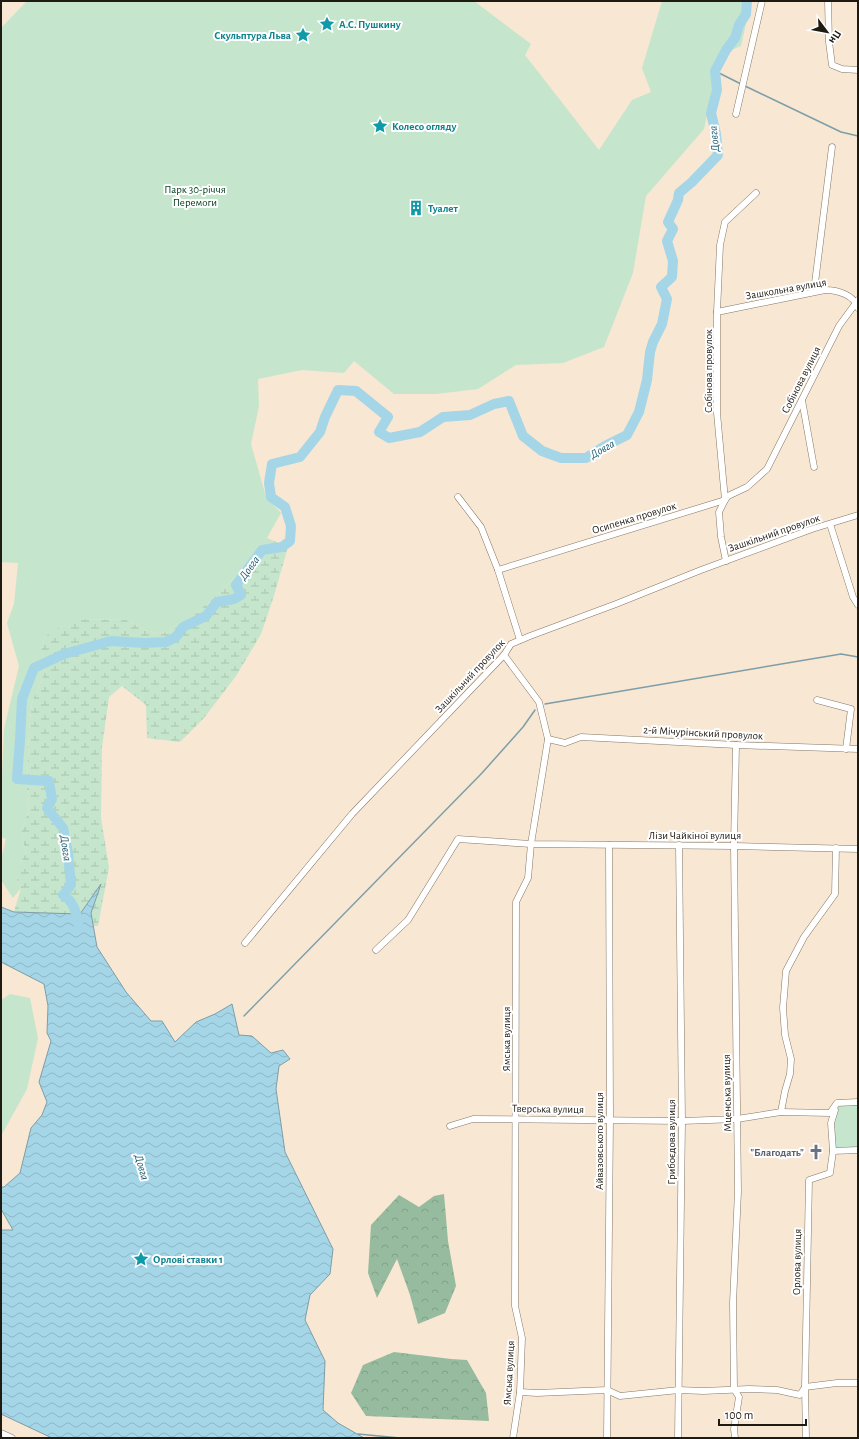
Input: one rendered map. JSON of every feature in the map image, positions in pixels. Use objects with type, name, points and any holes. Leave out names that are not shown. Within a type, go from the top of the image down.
[{"type":"street","points":[[736,114],[762,1]]},
{"type":"street","points":[[828,1],[829,42],[832,65],[858,70]]},
{"type":"street","points":[[825,290],[815,283],[832,147]]},
{"type":"street","name":"Собінова провулок","points":[[726,560],[721,536],[719,512],[725,500],[717,413],[717,312],[720,245],[725,222],[756,193]]},
{"type":"street","name":"Зашкольна вулиця","points":[[717,312],[825,290],[835,290],[843,293],[857,303]]},
{"type":"street","name":"Собінова вулиця","points":[[767,469],[839,326],[857,303]]},
{"type":"street","points":[[802,400],[814,467]]},
{"type":"street","name":"Осипенка провулок","points":[[498,570],[725,500],[728,496],[747,487],[767,469]]},
{"type":"street","points":[[458,497],[481,528],[498,570],[520,640]]},
{"type":"street","name":"Зашкільний провулок","points":[[245,943],[352,814],[504,655],[511,644],[726,560],[812,529],[858,515]]},
{"type":"street","points":[[830,524],[853,597],[858,605]]},
{"type":"street","name":"Ямська вулиця","points":[[504,655],[539,702],[548,739],[531,844],[528,878],[516,902],[515,1306],[522,1338],[520,1392],[513,1438]]},
{"type":"street","points":[[817,700],[851,709],[846,749]]},
{"type":"street","name":"2-й Мічурінський провулок","points":[[548,739],[565,743],[581,737],[736,745],[858,749]]},
{"type":"street","name":"Мценська вулиця","points":[[734,1438],[739,1397],[734,1389],[733,1303],[738,1191],[734,846],[736,745]]},
{"type":"street","name":"Лізи Чайкіної вулиця","points":[[376,950],[408,920],[458,839],[531,844],[679,845],[858,849]]},
{"type":"street","name":"Айвазовського вулиця","points":[[607,1438],[610,1120],[609,845]]},
{"type":"street","name":"Грибоєдова вулиця","points":[[678,1438],[682,1120],[679,845]]},
{"type":"street","points":[[781,1112],[791,1066],[791,1059],[785,1035],[783,1008],[786,971],[804,937],[835,894],[836,848]]},
{"type":"street","points":[[837,1103],[858,1102]]},
{"type":"street","name":"Тверська вулиця","points":[[450,1126],[473,1119],[737,1119],[781,1112],[830,1113],[837,1103]]},
{"type":"street","name":"Орлова вулиця","points":[[806,1438],[805,1387],[809,1180],[830,1173],[833,1151],[831,1123],[837,1103]]},
{"type":"street","points":[[833,1151],[858,1150]]},
{"type":"street","points":[[520,1392],[537,1393],[607,1390],[620,1396],[679,1390],[703,1392],[734,1389],[777,1390],[800,1395],[805,1387],[837,1383],[858,1383]]},
{"type":"street","points":[[1,1433],[12,1438]]},
{"type":"green space","name":"Парк 30-річчя Перемоги","points":[[27,1],[474,1],[531,44],[525,55],[599,150],[632,100],[651,92],[642,68],[662,1],[751,1],[741,46],[727,52],[713,88],[704,129],[646,196],[633,273],[604,347],[563,363],[516,365],[478,389],[436,394],[394,394],[354,361],[344,373],[302,370],[258,379],[259,406],[251,444],[266,497],[281,513],[267,538],[243,569],[217,595],[188,620],[169,632],[158,633],[145,630],[126,620],[74,619],[47,635],[42,645],[41,653],[46,666],[32,702],[29,729],[27,789],[29,802],[28,812],[22,830],[26,853],[18,866],[16,873],[21,888],[13,898],[1,880],[1,859],[6,839],[1,837],[4,729],[19,666],[7,623],[14,604],[18,563],[1,562],[1,28]]},
{"type":"green space","points":[[267,538],[288,547],[261,634],[236,676],[204,718],[180,742],[147,738],[146,705],[122,686],[109,697],[102,747],[101,818],[109,867],[98,926],[93,926],[91,913],[100,886],[80,914],[14,912],[21,888],[15,874],[26,853],[22,830],[28,812],[29,802],[27,789],[29,729],[32,702],[46,666],[41,653],[42,645],[47,635],[74,619],[126,620],[145,630],[158,633],[169,632],[188,620],[217,595],[243,569]]},
{"type":"green space","points":[[10,994],[30,998],[38,1038],[27,1089],[1,1136],[1,1000]]},
{"type":"green space","points":[[858,1102],[858,1150],[833,1151],[831,1123],[837,1103]]},
{"type":"green space","points":[[444,1194],[448,1241],[456,1286],[445,1313],[418,1324],[410,1295],[397,1259],[377,1298],[368,1273],[371,1225],[399,1195],[419,1207],[434,1196]]},
{"type":"green space","points":[[394,1352],[467,1360],[486,1393],[489,1421],[366,1416],[351,1393],[363,1365]]},
{"type":"water","points":[[101,884],[91,913],[97,947],[126,992],[151,1021],[162,1021],[175,1042],[196,1022],[215,1014],[232,1004],[239,1035],[252,1036],[271,1053],[283,1050],[290,1059],[279,1066],[276,1089],[285,1152],[333,1249],[330,1274],[310,1295],[305,1320],[325,1361],[323,1410],[338,1423],[364,1438],[52,1438],[1,1414],[1,1230],[13,1230],[1,1209],[1,1187],[4,1187],[20,1173],[31,1128],[42,1115],[47,1102],[39,1082],[51,1041],[47,1033],[48,1006],[44,984],[1,962],[1,907],[14,912],[80,914]]},
{"type":"waterway","name":"Довга","points":[[79,927],[73,905],[63,895],[71,885],[68,853],[63,828],[47,808],[52,799],[49,781],[17,779],[22,699],[34,668],[64,654],[111,641],[144,643],[166,642],[176,637],[183,627],[206,616],[217,602],[234,599],[241,595],[236,585],[262,550],[282,547],[290,541],[291,526],[285,507],[271,497],[269,483],[272,464],[300,457],[320,432],[325,417],[338,390],[356,391],[388,417],[379,432],[389,438],[420,432],[443,417],[470,415],[494,404],[509,401],[523,436],[542,451],[561,458],[586,458],[627,435],[639,412],[647,380],[650,352],[662,324],[667,299],[661,287],[672,277],[673,261],[667,241],[673,229],[668,222],[678,200],[679,193],[718,155],[716,134],[711,113],[717,90],[715,71],[726,50],[735,38],[739,25],[746,14],[747,1]]},
{"type":"waterway","points":[[715,71],[741,84]]},
{"type":"waterway","points":[[745,86],[841,132],[858,136]]},
{"type":"waterway","points":[[545,704],[841,654],[858,657]]},
{"type":"waterway","points":[[244,1016],[482,773],[523,727],[535,710]]},
{"type":"waterway","points":[[358,1434],[400,1438]]},
{"type":"place","name":"А.С. Пушкину","points":[[327,24]]},
{"type":"place","name":"Скульптура Льва","points":[[303,35]]},
{"type":"place","name":"Колесо огляду","points":[[380,126]]},
{"type":"place","name":"Туалет","points":[[416,208]]},
{"type":"place","name":"\"Благодать\"","points":[[816,1152]]},
{"type":"place","name":"Орлові ставки 1","points":[[141,1259]]}]
